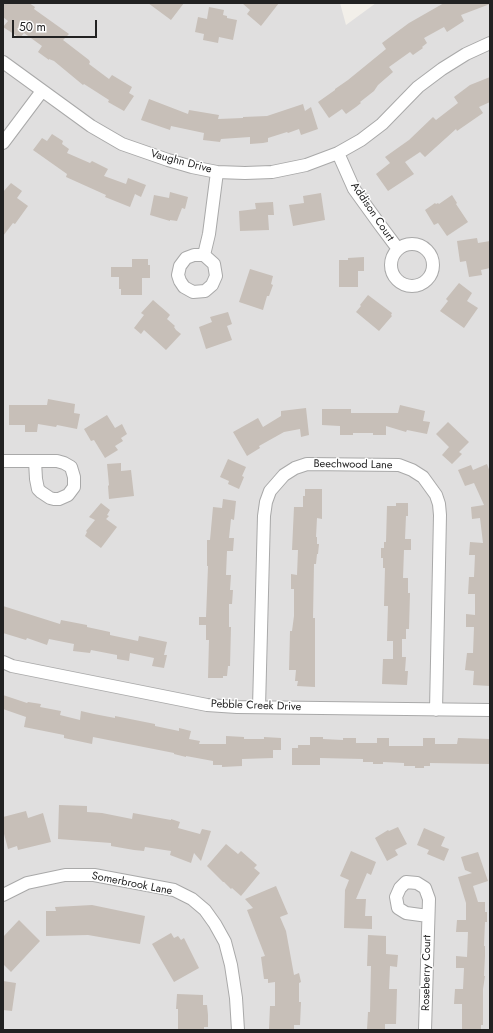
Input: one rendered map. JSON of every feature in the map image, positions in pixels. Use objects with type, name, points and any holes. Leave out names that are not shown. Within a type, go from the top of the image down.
[{"type":"street","name":"Vaughn Drive","points":[[3,62],[91,126],[122,144],[174,162],[217,172],[272,172],[306,164],[338,153],[360,140],[382,124],[418,87],[442,69],[466,54],[490,43]]},
{"type":"street","points":[[3,143],[42,91]]},
{"type":"street","name":"Addison Court","points":[[338,153],[354,189],[398,249]]},
{"type":"street","points":[[204,255],[209,234],[217,172]]},
{"type":"street","points":[[3,461],[35,462]]},
{"type":"street","name":"Beechwood Lane","points":[[259,707],[264,516],[266,502],[270,491],[284,475],[295,468],[307,464],[399,465],[412,470],[423,477],[436,495],[439,504],[436,710]]},
{"type":"street","name":"Pebble Creek Drive","points":[[3,662],[12,666],[206,704],[236,707],[490,710]]},
{"type":"street","name":"Somerbrook Lane","points":[[3,895],[27,883],[46,878],[72,875],[94,876],[174,890],[192,899],[205,910],[216,924],[224,942],[231,965],[236,998],[238,1030]]},
{"type":"street","name":"Roseberry Court","points":[[425,1030],[428,916]]},
{"type":"shaded area","points":[[3,3],[340,3],[346,25],[376,3],[490,3],[490,1030],[3,1030]]},
{"type":"building","points":[[3,3],[29,3],[35,7],[34,9],[69,34],[63,40],[89,60],[89,64],[109,79],[112,75],[132,87],[129,93],[134,96],[124,111],[108,102],[109,100],[84,84],[83,85],[54,61],[49,60],[38,52],[42,46],[24,33],[20,38],[3,27],[8,21],[3,17]]},
{"type":"building","points":[[148,3],[184,3],[171,20]]},
{"type":"building","points":[[242,3],[279,3],[261,26],[247,14],[250,10]]},
{"type":"building","points":[[444,3],[490,4],[461,15],[464,21],[447,32],[444,27],[424,38],[427,43],[422,47],[423,48],[413,55],[410,52],[389,67],[393,72],[378,85],[374,91],[360,102],[361,103],[346,114],[342,109],[329,118],[318,102],[386,49],[382,43],[409,23]]},
{"type":"building","points":[[209,7],[224,10],[223,15],[227,16],[227,18],[237,20],[233,40],[219,37],[218,43],[203,40],[204,34],[195,32],[198,17],[207,19]]},
{"type":"building","points":[[490,77],[490,102],[479,107],[483,113],[457,131],[456,129],[425,157],[420,152],[405,162],[414,174],[388,191],[376,174],[390,163],[385,157],[409,140],[433,117],[436,120],[458,103],[454,97],[470,85]]},
{"type":"building","points":[[149,99],[188,114],[189,110],[219,115],[218,119],[267,116],[303,104],[305,111],[311,107],[318,129],[301,135],[299,129],[288,133],[287,132],[268,138],[268,142],[263,143],[250,144],[250,137],[221,139],[220,142],[203,140],[204,133],[171,126],[170,130],[141,120]]},
{"type":"building","points":[[52,134],[63,141],[62,144],[69,149],[67,153],[90,163],[92,161],[108,169],[104,176],[126,184],[128,178],[146,185],[141,197],[135,194],[130,207],[105,197],[106,195],[66,177],[67,174],[33,150],[42,138],[47,141]]},
{"type":"building","points":[[11,183],[22,191],[17,198],[28,206],[15,224],[13,223],[3,236],[3,192]]},
{"type":"building","points":[[170,192],[188,197],[185,209],[182,208],[177,221],[170,221],[150,215],[154,195],[169,198]]},
{"type":"building","points":[[321,193],[325,220],[293,226],[289,205],[304,203],[303,196]]},
{"type":"building","points":[[452,195],[468,222],[447,236],[438,223],[434,225],[425,210],[435,203],[439,204]]},
{"type":"building","points":[[273,202],[274,215],[268,215],[269,230],[240,231],[239,211],[256,209],[255,203]]},
{"type":"building","points":[[477,238],[478,243],[490,241],[490,268],[481,270],[482,275],[469,277],[466,261],[460,262],[457,241]]},
{"type":"building","points":[[364,257],[364,271],[358,271],[358,287],[339,287],[339,260]]},
{"type":"building","points":[[132,259],[148,259],[148,265],[150,265],[150,278],[142,278],[142,295],[121,295],[121,289],[119,289],[119,277],[111,277],[111,267],[132,267]]},
{"type":"building","points":[[250,269],[273,276],[271,284],[273,285],[269,296],[267,296],[263,310],[239,302]]},
{"type":"building","points":[[459,283],[472,293],[467,301],[478,308],[464,328],[440,311],[448,301],[446,299]]},
{"type":"building","points":[[368,295],[392,313],[392,316],[379,331],[356,312]]},
{"type":"building","points":[[153,300],[170,315],[167,319],[181,334],[166,350],[144,330],[141,334],[134,328],[144,315],[141,313]]},
{"type":"building","points":[[228,312],[232,324],[227,326],[232,340],[206,349],[199,327],[212,322],[210,317]]},
{"type":"building","points":[[48,399],[75,404],[74,413],[80,414],[77,429],[57,425],[56,427],[38,424],[37,432],[25,432],[25,425],[9,425],[9,405],[47,405]]},
{"type":"building","points":[[400,405],[425,411],[423,421],[430,422],[427,434],[407,430],[406,432],[386,426],[386,435],[373,435],[373,433],[353,433],[353,435],[340,435],[340,426],[322,425],[322,409],[351,409],[351,413],[398,413]]},
{"type":"building","points":[[306,408],[309,435],[301,437],[300,429],[284,432],[259,446],[260,448],[247,456],[233,432],[258,418],[263,427],[281,416],[281,411]]},
{"type":"building","points":[[107,415],[115,428],[122,424],[127,434],[121,438],[123,441],[115,446],[118,450],[105,458],[94,440],[91,441],[84,429]]},
{"type":"building","points":[[448,422],[469,442],[459,452],[462,454],[452,464],[442,455],[449,447],[436,434]]},
{"type":"building","points":[[228,459],[246,467],[239,489],[228,484],[229,481],[220,477]]},
{"type":"building","points":[[121,463],[121,471],[131,470],[134,496],[109,499],[107,464]]},
{"type":"building","points":[[487,464],[490,472],[490,686],[473,685],[474,671],[465,670],[467,653],[473,653],[474,627],[466,627],[466,614],[475,615],[475,594],[468,594],[469,577],[474,577],[475,555],[469,555],[470,542],[483,543],[480,518],[472,519],[471,507],[484,505],[474,483],[465,486],[458,470],[471,465],[473,470]]},
{"type":"building","points":[[305,489],[322,489],[322,519],[317,518],[316,537],[317,544],[319,544],[316,564],[314,564],[313,618],[315,618],[315,687],[297,686],[298,681],[295,681],[296,670],[289,670],[290,631],[292,631],[294,616],[294,589],[291,589],[291,574],[297,575],[298,550],[292,550],[294,507],[303,507],[303,496],[305,496]]},
{"type":"building","points":[[223,499],[236,501],[234,520],[231,519],[229,538],[234,538],[233,551],[227,551],[226,575],[231,575],[230,590],[233,590],[232,604],[229,604],[229,627],[231,627],[230,666],[228,666],[227,676],[223,676],[223,678],[208,678],[209,640],[206,640],[206,625],[199,625],[199,617],[206,617],[208,566],[207,540],[210,540],[213,507],[222,508]]},
{"type":"building","points":[[101,503],[110,510],[107,515],[109,516],[106,519],[117,527],[101,548],[85,536],[86,531],[95,520],[89,517]]},
{"type":"building","points":[[396,503],[408,503],[405,539],[411,539],[411,550],[404,550],[403,578],[408,578],[408,593],[410,593],[409,629],[406,629],[406,639],[402,639],[402,657],[406,657],[405,671],[408,671],[407,685],[382,684],[383,659],[393,659],[393,641],[387,641],[388,606],[384,606],[385,568],[383,568],[383,558],[381,558],[381,548],[384,548],[384,542],[386,542],[387,506],[396,506]]},
{"type":"building","points":[[3,606],[60,624],[61,620],[87,625],[87,627],[110,632],[110,635],[138,641],[139,636],[167,642],[164,655],[167,655],[164,668],[152,666],[154,658],[130,653],[129,661],[117,659],[117,655],[91,650],[90,653],[73,651],[74,644],[49,639],[47,645],[27,638],[26,640],[3,633]]},
{"type":"building","points":[[3,695],[27,703],[41,704],[40,707],[61,711],[60,715],[80,720],[81,711],[155,724],[155,726],[179,731],[179,728],[191,731],[189,739],[200,741],[199,744],[226,744],[226,736],[244,737],[244,739],[264,739],[264,737],[281,738],[281,750],[273,750],[273,758],[242,759],[242,766],[222,767],[222,765],[213,765],[213,761],[186,757],[174,753],[93,737],[92,744],[64,738],[64,735],[24,727],[26,717],[3,709]]},
{"type":"building","points":[[310,737],[343,740],[343,738],[356,738],[356,743],[377,743],[377,738],[389,738],[389,746],[423,746],[423,738],[435,738],[435,744],[457,744],[458,738],[490,739],[490,764],[430,763],[430,766],[424,766],[424,768],[415,768],[415,766],[404,766],[404,763],[383,762],[383,764],[373,764],[373,762],[363,762],[363,759],[320,758],[320,765],[292,765],[292,748],[298,748],[298,745],[310,745]]},
{"type":"building","points":[[59,805],[87,806],[87,812],[102,813],[132,819],[133,813],[171,819],[180,822],[178,828],[200,834],[202,829],[211,831],[201,861],[194,853],[191,863],[170,855],[171,851],[145,847],[144,851],[134,850],[111,846],[111,843],[58,839]]},
{"type":"building","points":[[26,811],[28,818],[43,813],[51,842],[18,850],[17,846],[8,849],[3,830],[3,817]]},
{"type":"building","points":[[398,827],[407,844],[395,850],[398,855],[387,861],[375,838],[388,830],[389,831]]},
{"type":"building","points":[[424,828],[445,837],[441,846],[449,849],[444,861],[427,854],[429,850],[417,845]]},
{"type":"building","points":[[226,844],[238,854],[241,851],[257,865],[254,868],[260,873],[241,896],[223,882],[207,866]]},
{"type":"building","points":[[351,851],[376,862],[371,875],[367,873],[356,899],[366,899],[365,916],[372,916],[372,929],[344,928],[345,890],[349,880],[340,876]]},
{"type":"building","points":[[478,852],[488,881],[473,886],[478,902],[485,902],[485,912],[487,912],[484,946],[485,976],[483,989],[483,1025],[481,1025],[481,1030],[462,1030],[462,1004],[454,1004],[455,989],[463,989],[464,968],[456,968],[456,956],[467,957],[468,932],[456,932],[457,920],[466,920],[466,903],[458,877],[472,873],[465,870],[461,857]]},
{"type":"building","points":[[276,886],[288,914],[280,917],[286,931],[294,975],[299,973],[301,982],[299,983],[299,1002],[301,1002],[300,1025],[294,1025],[294,1030],[269,1029],[270,1006],[275,1006],[275,982],[268,983],[268,979],[264,979],[261,957],[265,956],[247,910],[253,908],[245,899]]},
{"type":"building","points":[[92,905],[145,916],[140,944],[88,935],[46,936],[46,911],[56,911],[55,907]]},
{"type":"building","points":[[19,920],[40,941],[11,972],[3,964],[3,937]]},
{"type":"building","points":[[171,933],[174,938],[178,936],[181,940],[184,938],[199,968],[174,982],[152,944]]},
{"type":"building","points":[[368,935],[386,936],[386,954],[398,955],[397,967],[390,966],[389,989],[397,989],[396,1024],[385,1024],[385,1030],[367,1030],[368,1012],[370,1012],[371,966],[367,966]]},
{"type":"building","points":[[3,981],[16,983],[12,1011],[3,1010]]},
{"type":"building","points":[[177,994],[203,995],[203,1005],[207,1005],[208,1027],[204,1027],[204,1030],[178,1030],[178,1009],[176,1009]]}]
